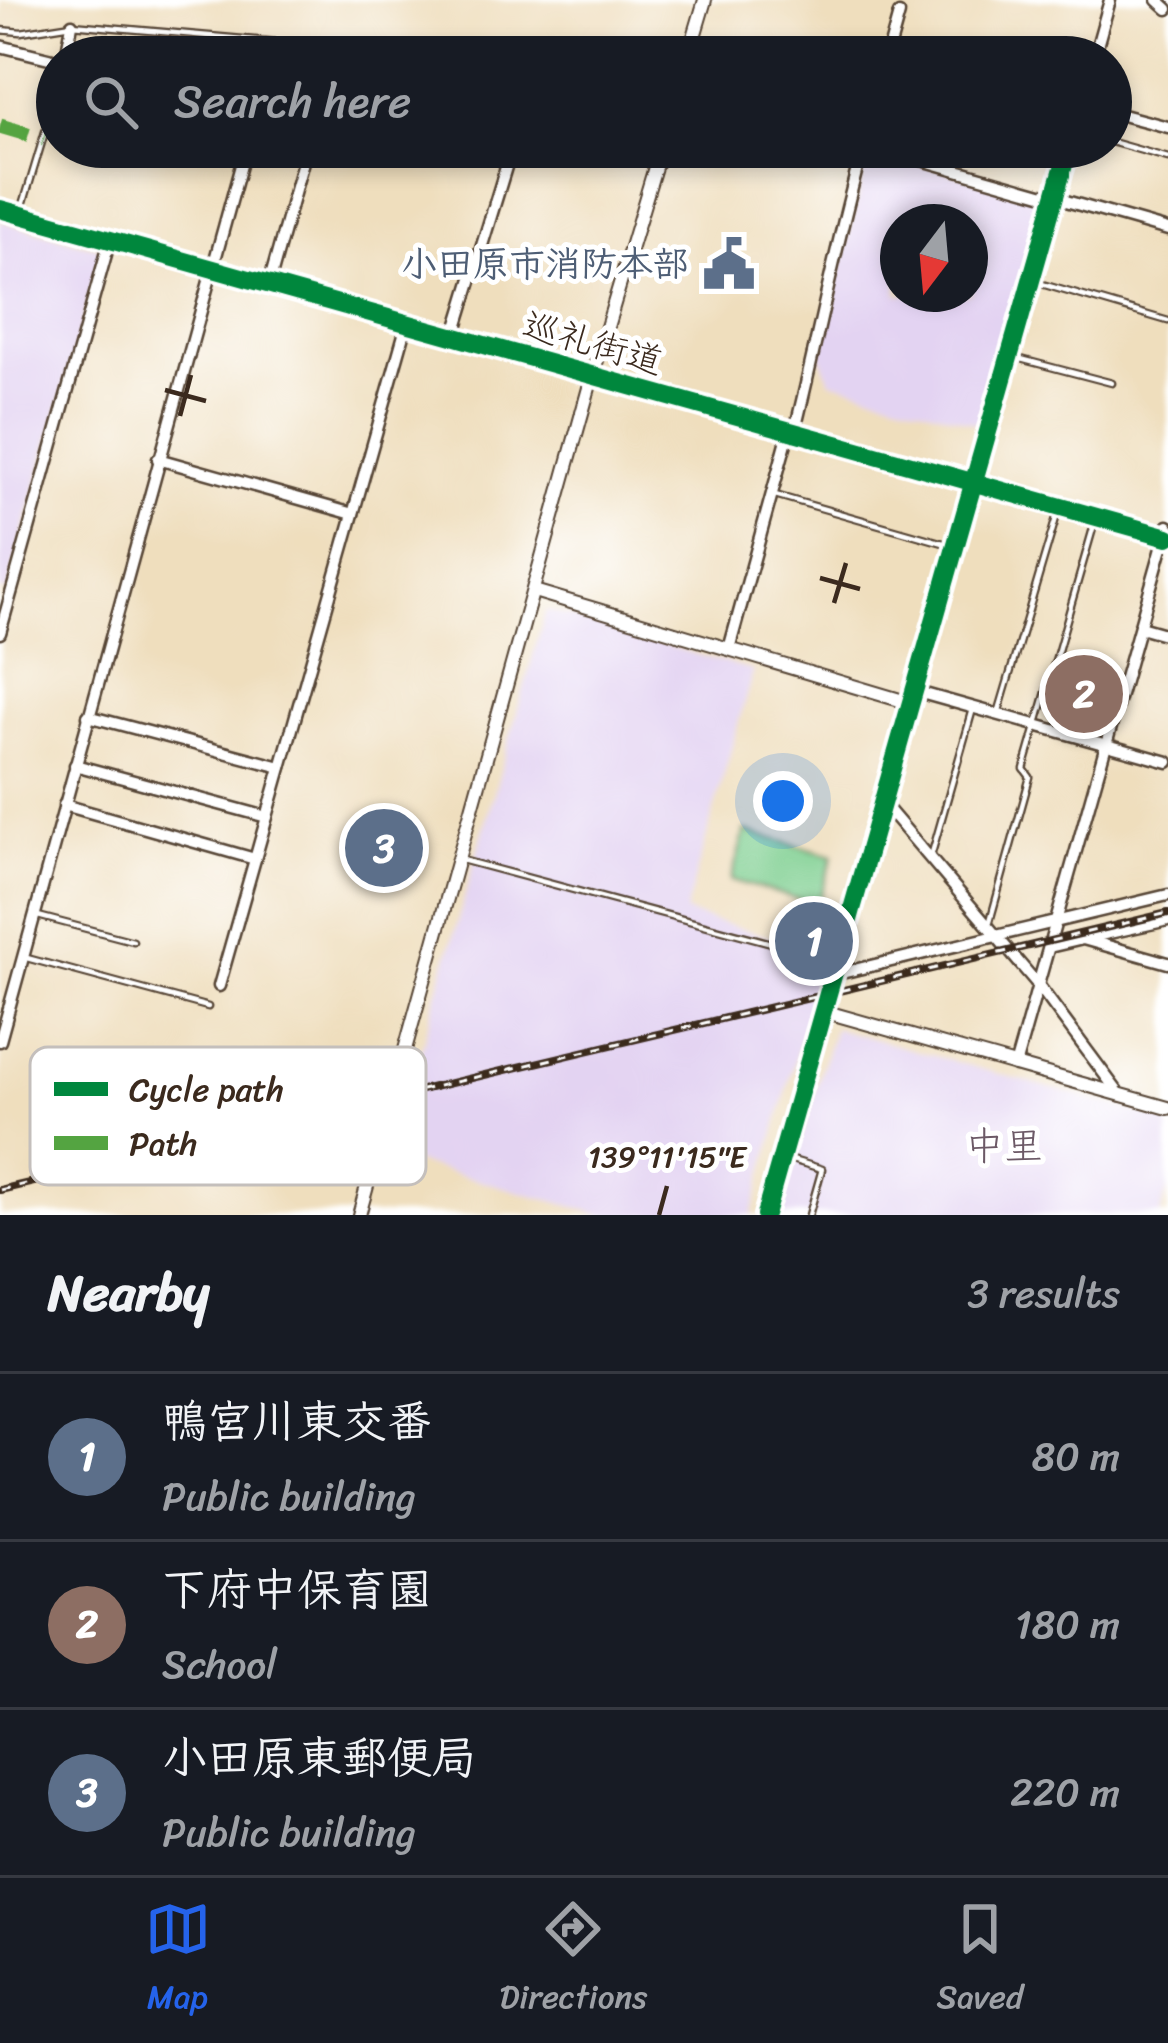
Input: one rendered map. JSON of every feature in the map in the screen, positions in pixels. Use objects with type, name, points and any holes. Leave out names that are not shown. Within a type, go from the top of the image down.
[{"type":"street","points":[[694,36],[705,0]]},
{"type":"street","points":[[1100,36],[1110,0]]},
{"type":"street","points":[[1158,0],[1168,9]]},
{"type":"street","points":[[893,36],[899,14]]},
{"type":"street","points":[[70,36],[72,24]]},
{"type":"street","points":[[0,46],[36,55]]},
{"type":"street","points":[[1132,118],[1168,128]]},
{"type":"street","points":[[0,1041],[240,168]]},
{"type":"street","points":[[269,284],[301,168]]},
{"type":"street","points":[[454,337],[506,168]]},
{"type":"street","points":[[406,1047],[655,168]]},
{"type":"street","points":[[729,649],[833,278],[839,231],[857,168]]},
{"type":"street","points":[[950,168],[1168,230]]},
{"type":"street","points":[[766,1215],[1063,168]]},
{"type":"street","name":"巡礼街道","points":[[0,209],[1059,508],[1167,533]]},
{"type":"street","points":[[0,633],[110,240]]},
{"type":"street","points":[[219,986],[407,324]]},
{"type":"street","points":[[158,459],[353,514]]},
{"type":"street","points":[[1015,1066],[1167,533]]},
{"type":"street","points":[[534,591],[729,649],[912,697],[974,707],[1168,762]]},
{"type":"street","points":[[1140,626],[1168,634]]},
{"type":"street","points":[[88,716],[281,767]]},
{"type":"street","points":[[75,765],[267,817]]},
{"type":"street","points":[[882,802],[1039,986],[1120,1095]]},
{"type":"street","points":[[64,805],[255,859]]},
{"type":"street","points":[[835,968],[1168,895]]},
{"type":"street","points":[[1049,947],[1168,920]]},
{"type":"street","points":[[1083,939],[1168,963]]},
{"type":"street","points":[[823,1011],[1168,1108]]},
{"type":"street","points":[[359,1215],[367,1185]]},
{"type":"lane","points":[[0,30],[21,32],[72,24],[210,36]]},
{"type":"lane","points":[[1132,148],[1168,158]]},
{"type":"lane","points":[[20,214],[36,161]]},
{"type":"lane","points":[[1031,280],[1168,321]]},
{"type":"lane","points":[[1010,356],[1112,383]]},
{"type":"lane","points":[[773,494],[954,546]]},
{"type":"lane","points":[[998,714],[1059,508]]},
{"type":"lane","points":[[993,931],[1030,777],[1024,769],[1096,518]]},
{"type":"lane","points":[[1154,574],[1168,578]]},
{"type":"lane","points":[[930,859],[974,707]]},
{"type":"lane","points":[[458,859],[835,968]]},
{"type":"lane","points":[[34,915],[133,941]]},
{"type":"lane","points":[[23,957],[208,1007]]},
{"type":"lane","points":[[782,1157],[822,1169],[808,1215]]},
{"type":"shaded area","points":[[865,168],[934,168],[1049,200],[986,426],[831,381],[820,355]]},
{"type":"shaded area","points":[[0,221],[102,249],[7,592],[0,590]]},
{"type":"shaded area","points":[[546,610],[753,671],[685,913],[825,952],[752,1215],[603,1215],[426,1166],[426,1047],[422,1047]]},
{"type":"shaded area","points":[[834,1028],[1168,1121],[1168,1188],[1160,1215],[778,1215]]},
{"type":"green space","points":[[745,831],[833,856],[818,905],[731,880]]},
{"type":"railway","points":[[426,1089],[1168,913]]},
{"type":"railway","points":[[0,1190],[30,1183]]},
{"type":"marked path","points":[[0,126],[36,137]]},
{"type":"cycle path","points":[[765,1215],[1063,168]]},
{"type":"cycle path","points":[[0,209],[1168,537]]},
{"type":"place","name":"小田原市消防本部","points":[[729,264]]},
{"type":"place","name":"下府中保育園","points":[[1084,694]]},
{"type":"place","name":"小田原東郵便局","points":[[384,848]]},
{"type":"place","name":"鴨宮川東交番","points":[[814,941]]},
{"type":"district","name":"中里","points":[[1004,1145]]}]
